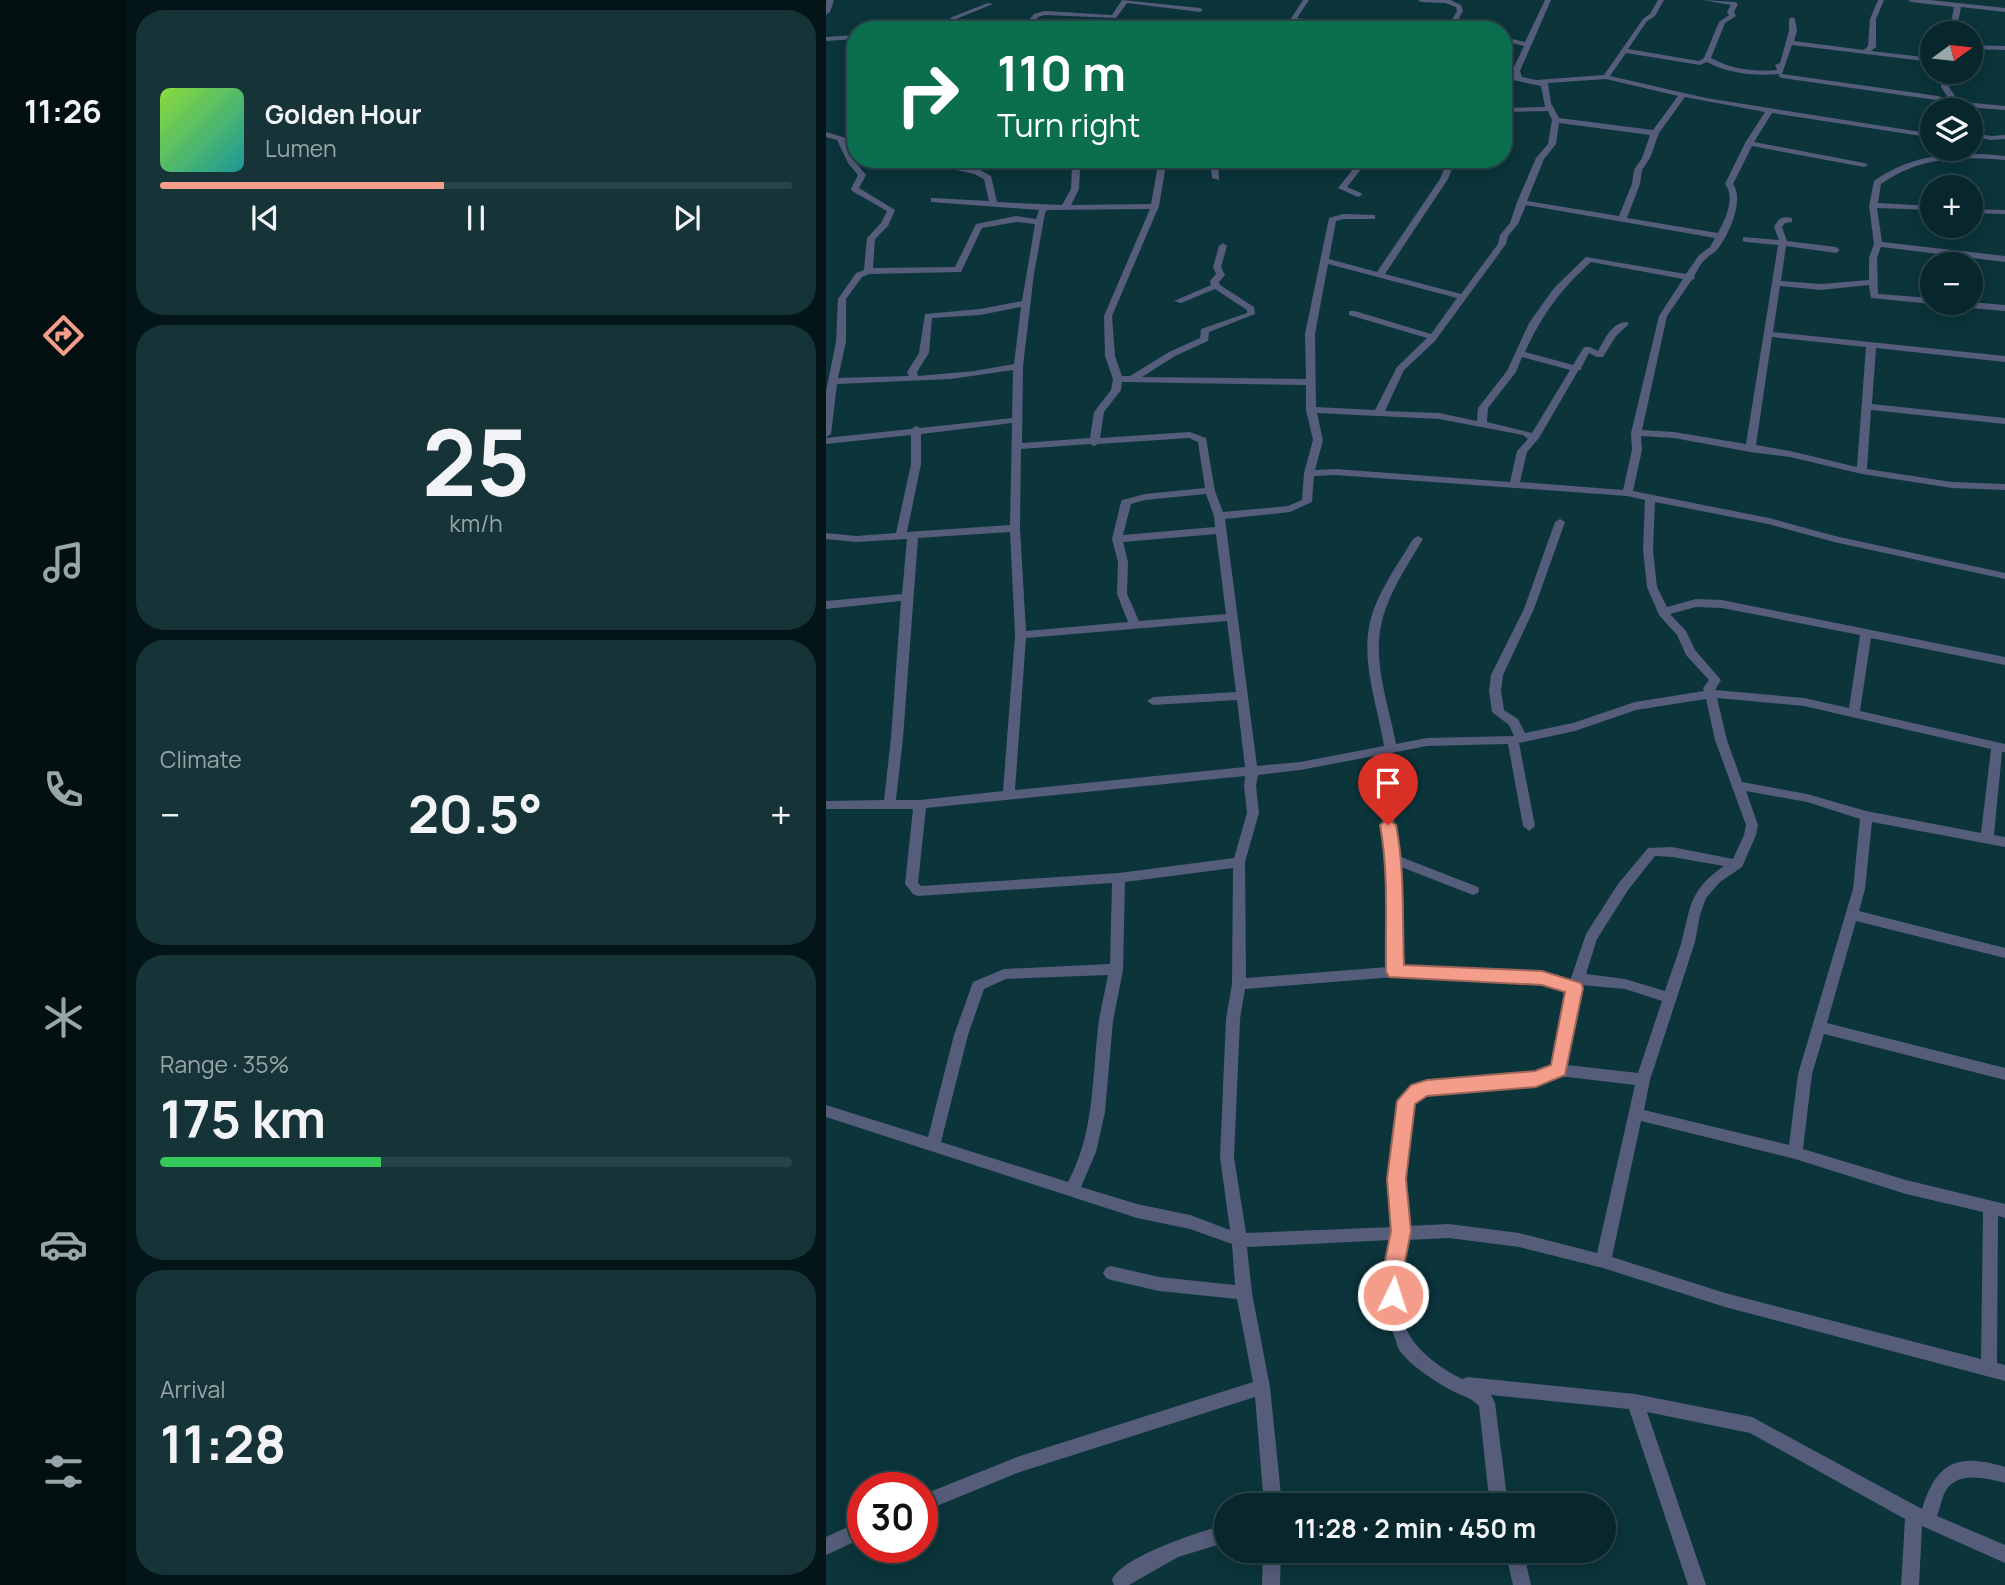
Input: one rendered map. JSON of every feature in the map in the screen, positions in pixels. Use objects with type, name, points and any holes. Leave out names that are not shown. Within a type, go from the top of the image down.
[{"type":"street","points":[[826,12],[830,0]]},
{"type":"street","points":[[1301,21],[1293,20],[1306,0]]},
{"type":"street","points":[[1422,0],[1459,6],[1460,10],[1454,21]]},
{"type":"street","points":[[1519,78],[1516,71],[1548,0]]},
{"type":"street","points":[[1606,77],[1645,20],[1653,16],[1661,0]]},
{"type":"street","points":[[1625,51],[1700,63],[1707,58],[1722,22],[1733,16],[1730,12],[1735,4],[1705,0]]},
{"type":"street","points":[[1867,50],[1872,47],[1874,19],[1881,0]]},
{"type":"street","points":[[1911,0],[2005,10]]},
{"type":"street","points":[[1031,21],[1036,15],[1045,13],[1114,17],[1125,1],[1199,10]]},
{"type":"street","points":[[951,21],[990,4]]},
{"type":"street","points":[[1955,21],[1958,5]]},
{"type":"street","points":[[1707,58],[1716,64],[1748,71],[1780,72],[1779,65],[1783,65],[1790,43],[1792,19]]},
{"type":"street","points":[[826,39],[847,38]]},
{"type":"street","points":[[1512,41],[1529,45]]},
{"type":"street","points":[[1790,43],[1920,58]]},
{"type":"street","points":[[1983,47],[2005,48]]},
{"type":"street","points":[[1782,76],[1938,98]]},
{"type":"street","points":[[1379,412],[1400,369],[1433,337],[1502,244],[1504,235],[1514,224],[1540,158],[1552,144],[1556,120],[1550,109],[1545,84],[1512,77]]},
{"type":"street","points":[[1538,82],[1606,77],[1682,96],[1920,134]]},
{"type":"street","points":[[1623,218],[1636,184],[1638,170],[1646,158],[1654,133],[1682,96]]},
{"type":"street","points":[[1983,108],[2005,108]]},
{"type":"street","points":[[1512,110],[1550,109]]},
{"type":"street","points":[[1627,493],[1637,450],[1636,433],[1663,316],[1668,304],[1691,278],[1702,257],[1713,249],[1732,213],[1733,190],[1729,184],[1769,109]]},
{"type":"street","points":[[1556,120],[1654,133]]},
{"type":"street","points":[[826,134],[847,141]]},
{"type":"street","points":[[1983,136],[2005,137]]},
{"type":"street","points":[[840,139],[847,151]]},
{"type":"street","points":[[1749,143],[1864,165]]},
{"type":"street","points":[[1920,300],[1874,296],[1873,258],[1878,244],[1873,206],[1877,183],[1902,166],[1930,158],[1969,154],[2005,158]]},
{"type":"street","points":[[852,168],[862,175],[855,189],[891,210],[885,225],[872,238],[868,271]]},
{"type":"street","points":[[960,168],[978,172],[988,178],[993,203]]},
{"type":"street","points":[[1066,206],[1075,189],[1076,168]]},
{"type":"street","points":[[1094,443],[1099,412],[1116,390],[1118,379],[1110,356],[1108,316],[1155,206],[1161,168]]},
{"type":"street","points":[[1215,168],[1216,178]]},
{"type":"street","points":[[1359,168],[1342,188],[1359,195]]},
{"type":"street","points":[[1380,274],[1449,168]]},
{"type":"street","points":[[934,200],[1045,208],[1155,206]]},
{"type":"street","points":[[1521,202],[1719,236]]},
{"type":"street","points":[[1873,206],[1920,207]]},
{"type":"street","points":[[1009,794],[1021,635],[1015,528],[1018,366],[1041,213],[1045,208]]},
{"type":"street","points":[[1983,211],[2005,212]]},
{"type":"street","points":[[1219,516],[1299,508],[1307,502],[1309,473],[1318,440],[1311,410],[1310,334],[1333,218],[1372,216]]},
{"type":"street","points":[[826,435],[832,377],[841,342],[842,299],[859,275],[868,271],[958,270],[979,226],[1016,219],[1040,222]]},
{"type":"street","points":[[1750,449],[1783,241],[1777,227],[1782,220],[1789,220]]},
{"type":"street","points":[[1746,239],[1836,250]]},
{"type":"street","points":[[1878,244],[2005,259]]},
{"type":"street","points":[[1132,379],[1172,354],[1205,339],[1204,331],[1251,314],[1251,309],[1216,286],[1214,281],[1221,275],[1217,267],[1223,246]]},
{"type":"street","points":[[1482,423],[1483,408],[1511,372],[1534,323],[1541,317],[1552,295],[1589,259],[1691,278]]},
{"type":"street","points":[[1324,260],[1462,297]]},
{"type":"street","points":[[1776,283],[1821,287],[1872,282]]},
{"type":"street","points":[[1178,301],[1216,286]]},
{"type":"street","points":[[914,378],[912,372],[924,353],[928,316],[980,312],[1026,303]]},
{"type":"street","points":[[1983,306],[2005,308]]},
{"type":"street","points":[[1352,313],[1433,337]]},
{"type":"street","points":[[1515,483],[1521,451],[1534,438],[1587,349],[1600,355],[1612,334],[1624,324]]},
{"type":"street","points":[[1768,334],[1871,347],[2005,359]]},
{"type":"street","points":[[1862,471],[1871,347]]},
{"type":"street","points":[[1520,354],[1577,369]]},
{"type":"street","points":[[832,377],[914,378],[999,371],[1018,366]]},
{"type":"street","points":[[1118,379],[1310,382]]},
{"type":"street","points":[[1868,407],[2005,421]]},
{"type":"street","points":[[1311,410],[1439,415],[1526,433],[1534,438]]},
{"type":"street","points":[[826,441],[1017,420]]},
{"type":"street","points":[[889,805],[897,754],[907,536],[916,464],[916,429]]},
{"type":"street","points":[[1636,433],[1674,435],[1862,471],[1952,485],[2005,487]]},
{"type":"street","points":[[1017,450],[1039,446],[1200,437],[1203,440],[1210,491],[1219,516],[1252,771],[1250,786],[1253,813],[1239,862],[1239,985],[1233,1019],[1227,1157],[1244,1293],[1262,1387],[1272,1493]]},
{"type":"street","points":[[1309,473],[1335,472],[1515,483],[1627,493],[1769,522],[1833,539],[2005,576]]},
{"type":"street","points":[[1134,624],[1122,594],[1123,562],[1117,539],[1121,513],[1128,500],[1210,491]]},
{"type":"street","points":[[1603,1261],[1643,1080],[1700,895],[1715,879],[1737,864],[1752,824],[1721,740],[1709,688],[1715,680],[1690,652],[1682,634],[1663,612],[1652,587],[1648,550],[1650,499]]},
{"type":"street","points":[[1529,826],[1514,722],[1498,712],[1495,691],[1497,676],[1529,609],[1560,522]]},
{"type":"street","points":[[828,533],[856,538],[1015,528]]},
{"type":"street","points":[[1117,539],[1220,530]]},
{"type":"street","points":[[1395,972],[1395,860],[1388,825],[1391,796],[1374,629],[1381,606],[1418,539]]},
{"type":"street","points":[[826,605],[905,597]]},
{"type":"street","points":[[1663,612],[1696,603],[1722,604],[2005,661]]},
{"type":"street","points":[[1021,635],[1233,617]]},
{"type":"street","points":[[1854,713],[1866,632]]},
{"type":"street","points":[[826,805],[920,804],[1252,771],[1456,739],[1517,738],[1574,727],[1635,706],[1712,694],[1804,702],[2001,747],[1987,838]]},
{"type":"street","points":[[1153,701],[1242,696]]},
{"type":"street","points":[[1737,785],[1807,798],[1866,816],[2005,842]]},
{"type":"street","points":[[920,804],[911,884],[918,891],[1119,878],[1239,862]]},
{"type":"street","points":[[1795,1153],[1805,1073],[1859,889],[1866,816]]},
{"type":"street","points":[[1559,1070],[1576,984],[1591,938],[1623,887],[1652,851],[1737,864]]},
{"type":"street","points":[[1395,860],[1473,890]]},
{"type":"street","points":[[1072,1190],[1083,1171],[1091,1143],[1100,1089],[1105,1024],[1116,969],[1119,878]]},
{"type":"street","points":[[1853,915],[2005,953]]},
{"type":"street","points":[[933,1146],[961,1035],[978,986],[1004,974],[1116,969]]},
{"type":"street","points":[[1239,985],[1395,972],[1542,978],[1576,984],[1608,979],[1635,984],[1669,998]]},
{"type":"street","points":[[1819,1027],[2005,1073]]},
{"type":"street","points":[[1498,1493],[1487,1403],[1479,1394],[1454,1384],[1413,1353],[1399,1330],[1394,1314],[1392,1276],[1401,1231],[1396,1179],[1406,1101],[1411,1095],[1427,1088],[1536,1079],[1559,1070],[1643,1080]]},
{"type":"street","points":[[826,1111],[1137,1211],[1189,1222],[1239,1240],[1401,1231],[1449,1231],[1519,1240],[1603,1261],[1725,1300],[2005,1373]]},
{"type":"street","points":[[1637,1114],[1795,1153],[1906,1186],[1998,1209],[1989,1367]]},
{"type":"street","points":[[1111,1273],[1159,1284],[1244,1293]]},
{"type":"street","points":[[1454,1384],[1636,1402],[1752,1425],[1921,1516],[2005,1554]]},
{"type":"street","points":[[938,1497],[1020,1464],[1262,1387]]},
{"type":"street","points":[[1636,1402],[1697,1585]]},
{"type":"street","points":[[1910,1585],[1921,1516],[1941,1482],[1953,1474],[1976,1469],[2005,1475]]},
{"type":"street","points":[[826,1546],[847,1536]]},
{"type":"street","points":[[1121,1580],[1166,1553],[1214,1536]]},
{"type":"street","points":[[1271,1585],[1272,1563]]},
{"type":"street","points":[[1517,1563],[1522,1585]]},
{"type":"route","points":[[1388,825],[1395,860],[1395,972],[1542,978],[1574,988],[1559,1070],[1536,1079],[1427,1088],[1417,1091],[1406,1101],[1396,1179],[1401,1231],[1392,1276],[1393,1295]]}]
